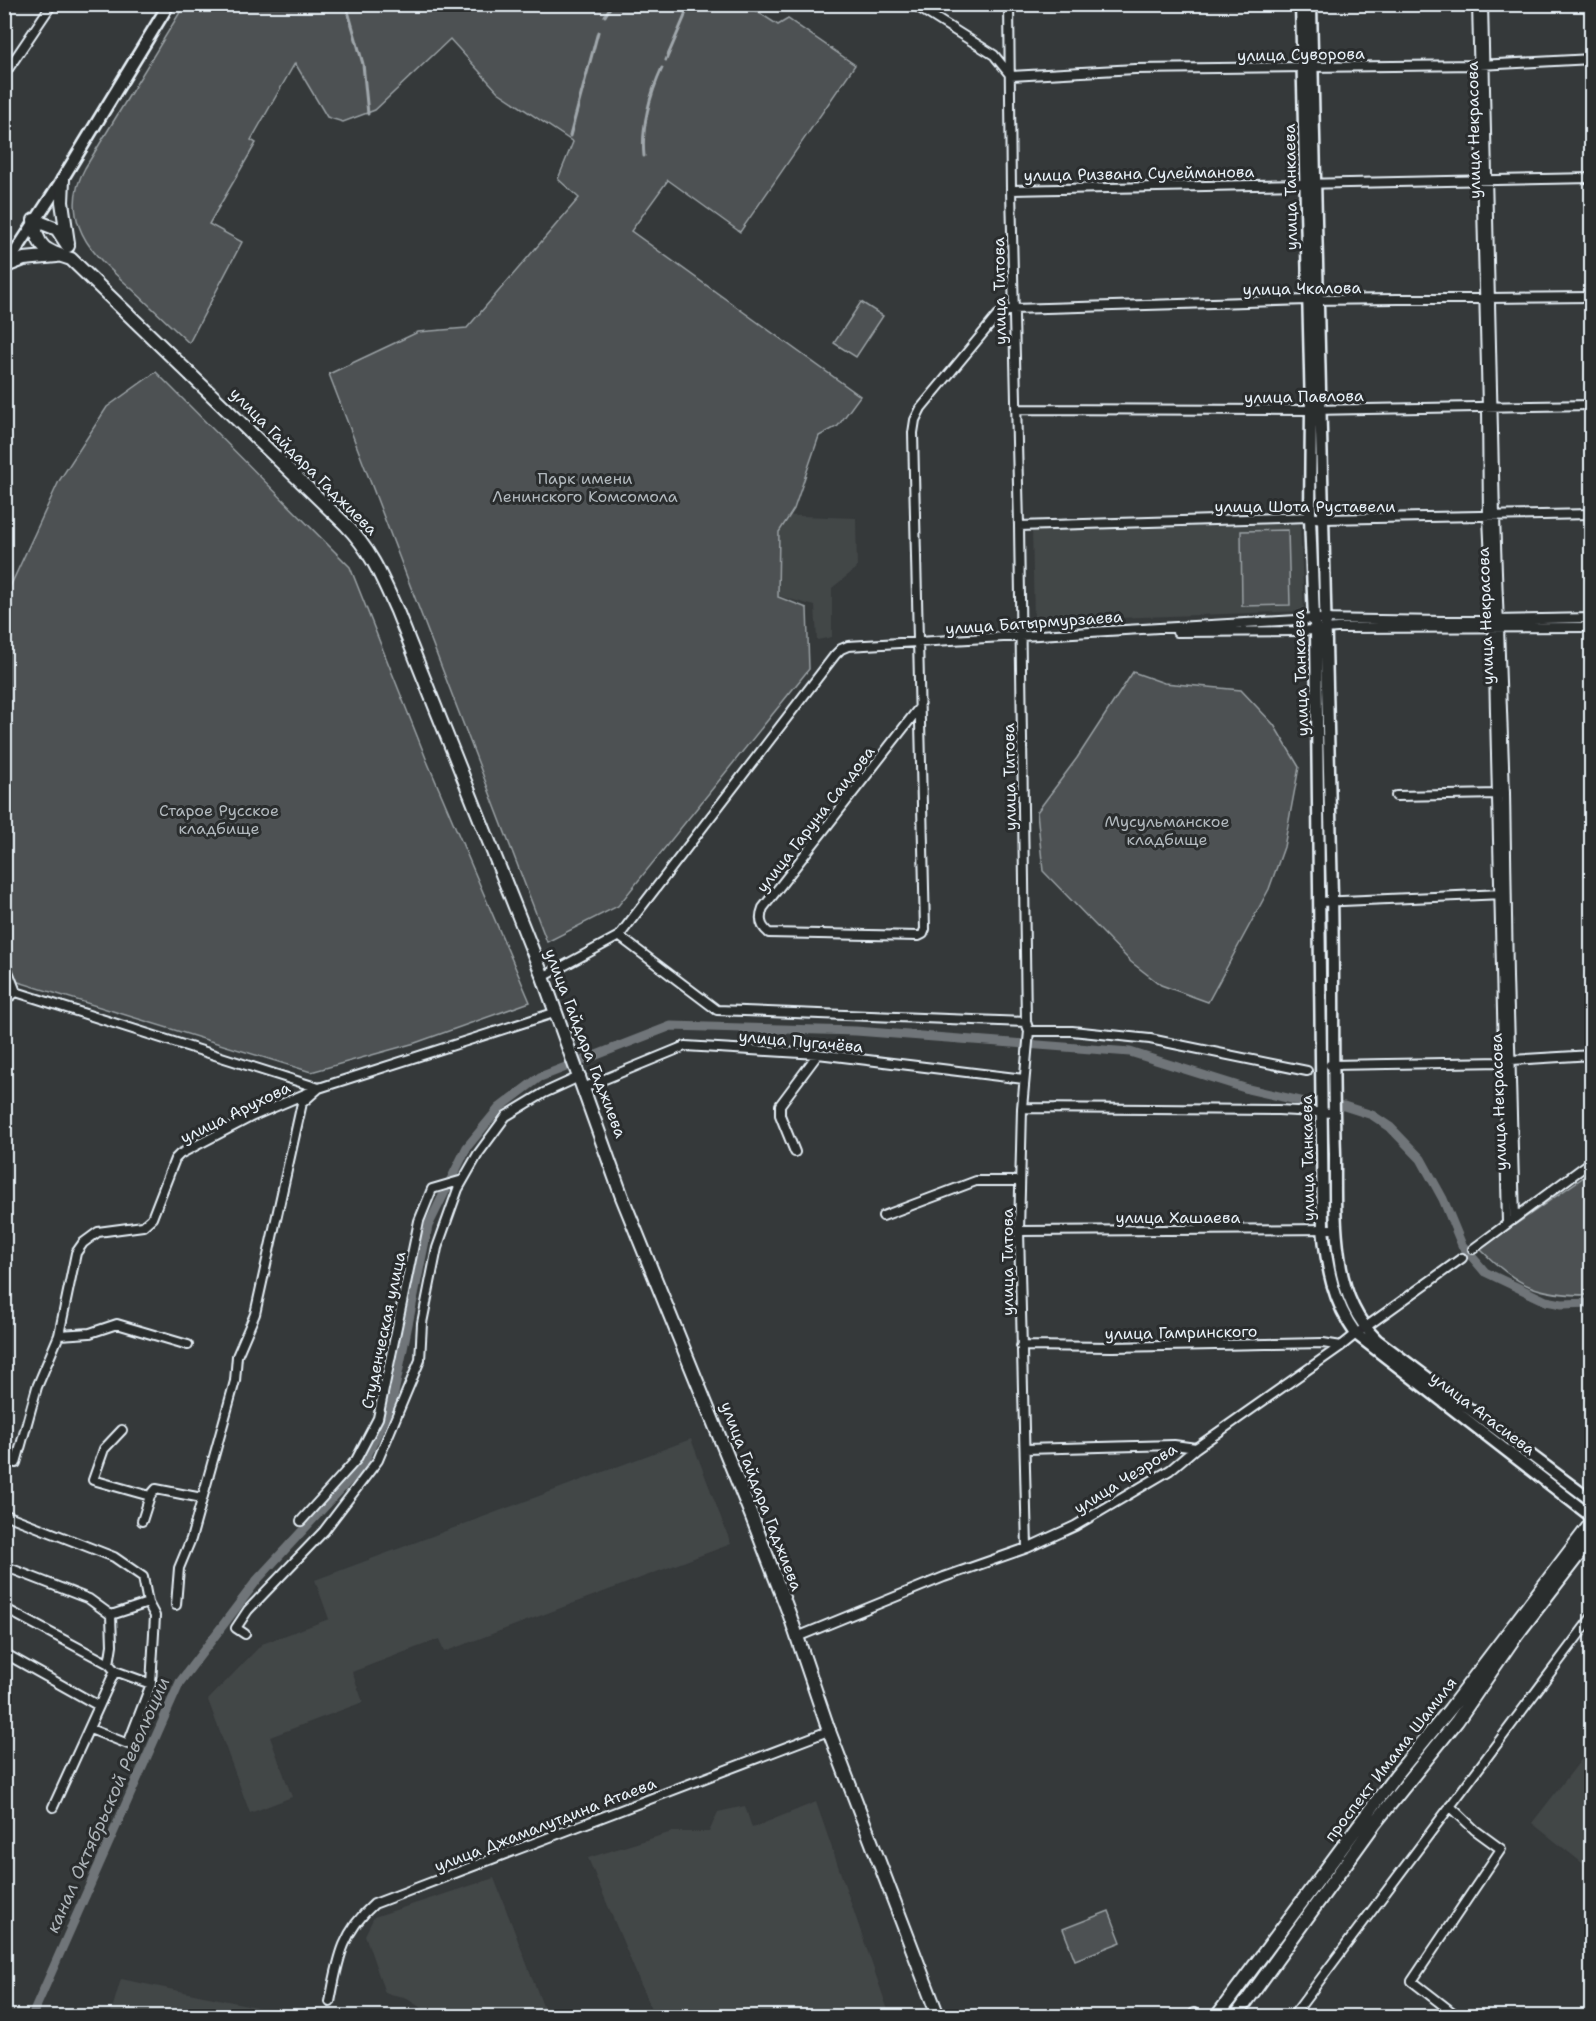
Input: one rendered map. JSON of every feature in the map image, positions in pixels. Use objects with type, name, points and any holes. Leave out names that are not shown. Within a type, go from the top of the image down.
[{"type":"main road","points":[[66,254],[41,245],[37,240],[34,221],[63,179],[168,4]]},
{"type":"main road","points":[[5,267],[168,4]]},
{"type":"main road","name":"улица Танкаева","points":[[1301,4],[1308,68]]},
{"type":"main road","name":"улица Танкаева","points":[[1311,4],[1308,68],[1309,183],[1322,519],[1319,902],[1323,1229],[1328,1271],[1336,1298],[1360,1331]]},
{"type":"main road","name":"улица Гайдара Гаджиева","points":[[63,179],[62,202],[66,254],[315,492],[364,542],[374,557],[399,610],[544,977],[625,1196],[725,1443],[798,1637],[830,1730],[940,2016]]},
{"type":"main road","points":[[34,221],[57,229],[66,254]]},
{"type":"main road","points":[[5,267],[24,259],[66,254]]},
{"type":"main road","name":"улица Танкаева","points":[[1316,410],[1310,517],[1320,625],[1332,900],[1332,1095],[1336,1229],[1338,1255],[1347,1294],[1360,1331]]},
{"type":"main road","name":"улица Агасиева","points":[[1360,1331],[1377,1340],[1592,1501]]},
{"type":"main road","name":"улица Агасиева","points":[[1360,1331],[1592,1517]]},
{"type":"main road","name":"проспект Имама Шамиля","points":[[1217,2016],[1396,1775],[1450,1709],[1592,1522]]},
{"type":"main road","name":"проспект Имама Шамиля","points":[[1236,2016],[1375,1823],[1457,1721],[1512,1641],[1592,1537]]},
{"type":"main road","name":"улица Гайдара Гаджиева","points":[[830,1730],[940,2016]]},
{"type":"street","points":[[4,75],[52,4]]},
{"type":"street","points":[[913,4],[994,55],[1011,76]]},
{"type":"street","name":"улица Титова","points":[[1009,4],[1028,1026],[1028,1052],[1022,1108],[1019,1231],[1027,1548]]},
{"type":"street","name":"улица Некрасова","points":[[1477,4],[1482,64]]},
{"type":"street","name":"улица Некрасова","points":[[1483,4],[1484,181],[1507,1061],[1507,1223]]},
{"type":"street","name":"улица Суворова","points":[[1011,76],[1135,69],[1308,68],[1592,59]]},
{"type":"street","name":"улица Ризвана Сулейманова","points":[[1011,190],[1592,178]]},
{"type":"street","name":"улица Чкалова","points":[[1013,309],[1592,297]]},
{"type":"street","name":"улица Гаруна Саидова","points":[[919,708],[763,908],[760,915],[761,923],[769,933],[919,936],[925,929],[913,433],[915,420],[921,408],[995,318],[1013,309]]},
{"type":"street","name":"улица Павлова","points":[[1016,409],[1316,410],[1592,405]]},
{"type":"street","name":"улица Шота Руставели","points":[[1019,526],[1310,517],[1322,519],[1592,514]]},
{"type":"street","name":"улица Батырмурзаева","points":[[544,977],[619,936],[841,649],[848,646],[918,644],[1021,636],[1320,625],[1337,628],[1496,624],[1592,618]]},
{"type":"street","name":"улица Батырмурзаева","points":[[1496,624],[1592,627]]},
{"type":"street","points":[[1396,796],[1501,793]]},
{"type":"street","points":[[1319,902],[1503,894]]},
{"type":"street","points":[[619,936],[717,1010],[1028,1026],[1150,1039],[1307,1071]]},
{"type":"street","points":[[4,961],[16,992]]},
{"type":"street","points":[[4,1002],[16,992]]},
{"type":"street","points":[[16,992],[319,1088]]},
{"type":"street","name":"улица Арухова","points":[[16,1463],[38,1387],[60,1335],[76,1253],[83,1243],[98,1232],[143,1226],[152,1218],[175,1159],[180,1154],[253,1116],[319,1088],[556,1012]]},
{"type":"street","name":"улица Пугачёва","points":[[245,1634],[236,1628],[248,1610],[324,1531],[378,1460],[420,1360],[422,1323],[437,1248],[458,1189],[478,1154],[506,1116],[544,1093],[685,1046],[818,1054],[1024,1079]]},
{"type":"street","points":[[795,1152],[780,1115],[780,1105],[818,1054]]},
{"type":"street","points":[[1320,1068],[1332,1065],[1507,1061],[1592,1055]]},
{"type":"street","name":"улица Некрасова","points":[[1507,1061],[1515,1218]]},
{"type":"street","name":"улица Арухова","points":[[176,1605],[179,1568],[191,1539],[235,1381],[237,1356],[255,1314],[302,1103],[319,1088]]},
{"type":"street","points":[[1022,1108],[1334,1113]]},
{"type":"street","points":[[1473,1249],[1592,1161]]},
{"type":"street","name":"Студенческая улица","points":[[301,1521],[356,1460],[378,1418],[419,1221],[432,1189],[463,1180]]},
{"type":"street","points":[[883,1216],[976,1181],[1020,1181]]},
{"type":"street","name":"улица Хашаева","points":[[1019,1231],[1336,1229]]},
{"type":"street","name":"улица Чеэрова","points":[[798,1637],[944,1577],[1027,1548],[1075,1526],[1170,1470],[1196,1448],[1462,1258]]},
{"type":"street","points":[[60,1335],[90,1333],[117,1324],[188,1345]]},
{"type":"street","name":"улица Гамринского","points":[[1021,1346],[1113,1347],[1323,1343],[1341,1346]]},
{"type":"street","points":[[122,1430],[104,1449],[93,1479],[150,1496]]},
{"type":"street","points":[[1025,1449],[1174,1445],[1196,1448]]},
{"type":"street","points":[[142,1521],[150,1496],[156,1489],[202,1498]]},
{"type":"street","points":[[4,1517],[6,1515],[114,1557],[143,1577],[148,1603],[155,1616],[151,1684],[128,1744],[90,1729]]},
{"type":"street","points":[[4,1566],[89,1599],[111,1615]]},
{"type":"street","points":[[111,1615],[148,1603]]},
{"type":"street","points":[[4,1620],[6,1609],[109,1664],[114,1671],[151,1684]]},
{"type":"street","points":[[109,1664],[112,1645],[111,1615]]},
{"type":"street","points":[[1293,2016],[1592,1617]]},
{"type":"street","points":[[4,1653],[99,1706]]},
{"type":"street","points":[[53,1807],[90,1729],[114,1671]]},
{"type":"street","name":"улица Джамалутдина Атаева","points":[[330,2002],[339,1954],[345,1940],[363,1914],[374,1904],[830,1730]]},
{"type":"street","points":[[1450,1806],[1475,1830],[1501,1849],[1412,1981],[1457,2016]]},
{"type":"shaded area","points":[[774,515],[856,518],[857,568],[832,588],[832,637],[817,640],[815,606],[775,595]]},
{"type":"shaded area","points":[[1300,524],[1304,611],[1034,621],[1032,530]]},
{"type":"shaded area","points":[[691,1439],[731,1544],[444,1652],[439,1639],[352,1672],[363,1702],[270,1737],[292,1797],[250,1813],[208,1700],[262,1644],[329,1619],[315,1580]]},
{"type":"shaded area","points":[[1591,1747],[1591,1870],[1532,1823]]},
{"type":"shaded area","points":[[816,1802],[890,2016],[654,2016],[588,1858],[672,1832],[709,1832],[718,1812],[745,1806],[752,1828]]},
{"type":"shaded area","points":[[494,1878],[545,2016],[434,2016],[404,1997],[385,1993],[365,1935],[374,1917]]},
{"type":"shaded area","points":[[121,1979],[271,2010],[269,2016],[110,2016]]},
{"type":"green space","name":"Парк имени Ленинского Комсомола","points":[[185,4],[747,5],[778,25],[788,19],[855,65],[740,232],[668,180],[631,231],[860,396],[838,426],[819,436],[794,509],[779,532],[778,597],[807,608],[809,669],[618,906],[547,942],[329,374],[418,332],[467,328],[579,198],[558,179],[573,142],[498,92],[450,39],[375,110],[343,122],[327,117],[295,63],[251,140],[256,143],[209,224],[242,242],[189,343],[94,253],[79,226],[75,204],[77,189],[85,168]]},
{"type":"green space","points":[[861,302],[883,316],[856,357],[834,343]]},
{"type":"green space","name":"Старое Русское кладбище","points":[[156,372],[350,567],[427,761],[530,1002],[415,1043],[311,1072],[15,981],[4,952],[4,600],[59,481],[107,407]]},
{"type":"green space","points":[[1288,530],[1290,605],[1242,606],[1241,531]]},
{"type":"green space","name":"Мусульманское кладбище","points":[[1133,672],[1164,683],[1241,690],[1274,725],[1299,767],[1284,847],[1269,889],[1208,1002],[1161,985],[1131,962],[1043,871],[1037,812],[1077,758]]},
{"type":"green space","points":[[1591,1172],[1591,1295],[1556,1293],[1530,1286],[1506,1272],[1480,1249]]},
{"type":"green space","points":[[1109,1911],[1121,1942],[1075,1960],[1063,1929]]},
{"type":"waterway","points":[[346,4],[363,64],[368,114]]},
{"type":"waterway","points":[[605,16],[612,4]]},
{"type":"waterway","points":[[666,60],[688,4]]},
{"type":"waterway","points":[[570,136],[598,32]]},
{"type":"waterway","points":[[644,156],[647,111],[662,68]]},
{"type":"waterway","name":"канал Октябрьской Революции","points":[[32,2016],[180,1682],[257,1580],[363,1465],[393,1398],[428,1226],[467,1147],[499,1108],[540,1077],[671,1026],[856,1031],[1130,1052],[1248,1089],[1309,1103],[1344,1106],[1372,1115],[1390,1127],[1421,1159],[1443,1199],[1462,1245],[1485,1272],[1546,1301],[1562,1304],[1592,1303]]}]
